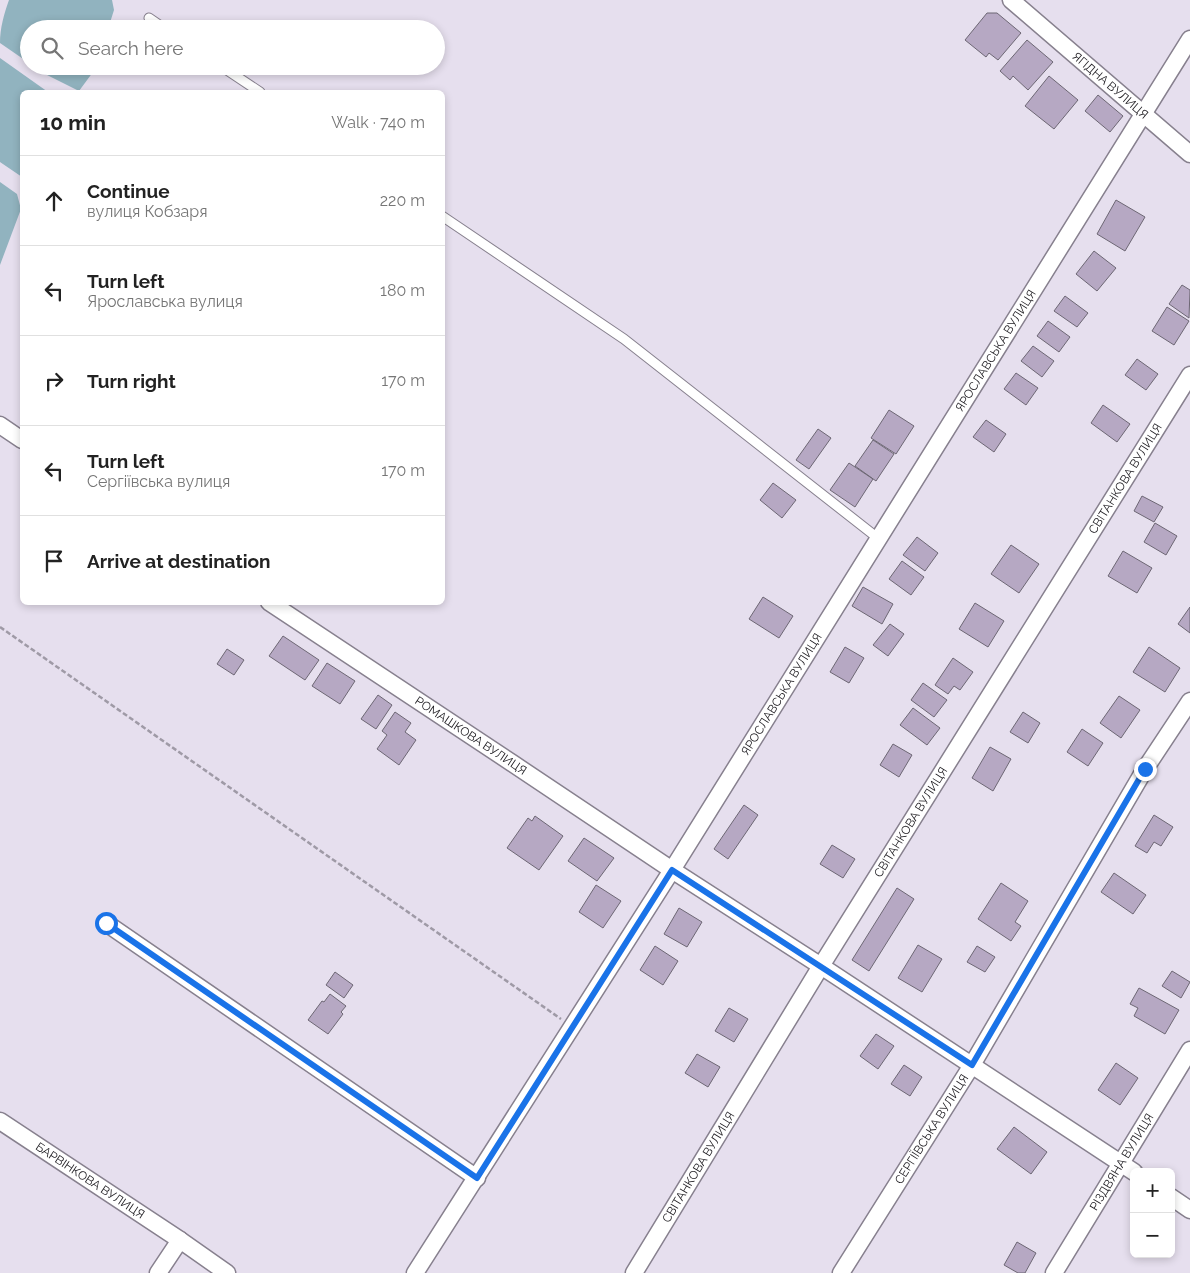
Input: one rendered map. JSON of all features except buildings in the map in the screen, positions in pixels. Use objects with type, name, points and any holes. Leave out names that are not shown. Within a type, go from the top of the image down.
[{"type":"street","name":"ЯГІДНА ВУЛИЦЯ","points":[[1011,0],[1143,113],[1190,40]]},
{"type":"street","points":[[1143,113],[1190,154]]},
{"type":"street","name":"ЯРОСЛАВСЬКА ВУЛИЦЯ","points":[[415,1273],[672,870],[1143,113]]},
{"type":"street","name":"СВІТАНКОВА ВУЛИЦЯ","points":[[634,1273],[821,966],[1190,375]]},
{"type":"street","points":[[0,425],[20,439]]},
{"type":"street","name":"РОМАШКОВА ВУЛИЦЯ","points":[[274,605],[672,870],[1127,1168]]},
{"type":"street","name":"СЕРГІЇВСЬКА ВУЛИЦЯ","points":[[841,1273],[972,1065],[1145,769],[1190,701]]},
{"type":"street","points":[[106,923],[477,1178]]},
{"type":"street","name":"РІЗДВЯНА ВУЛИЦЯ","points":[[1054,1273],[1127,1168],[1190,1050]]},
{"type":"street","name":"БАРВІНКОВА ВУЛИЦЯ","points":[[0,1121],[227,1273]]},
{"type":"street","points":[[1175,1200],[1190,1210]]},
{"type":"street","points":[[158,1273],[180,1240]]},
{"type":"lane","points":[[234,75],[257,90]]},
{"type":"lane","points":[[445,218],[624,339],[879,538]]},
{"type":"path","points":[[0,627],[572,1027]]},
{"type":"water","points":[[9,0],[112,0],[114,10],[111,20],[20,20],[20,57],[0,43],[3,21]]},
{"type":"water","points":[[0,58],[20,72],[20,75],[24,75],[45,90],[20,90],[20,176],[0,162]]},
{"type":"water","points":[[47,75],[91,75],[80,90]]},
{"type":"water","points":[[0,182],[17,194],[20,212],[0,265]]},
{"type":"route","points":[[106,923],[477,1178],[672,870],[972,1065],[1145,769]]}]
